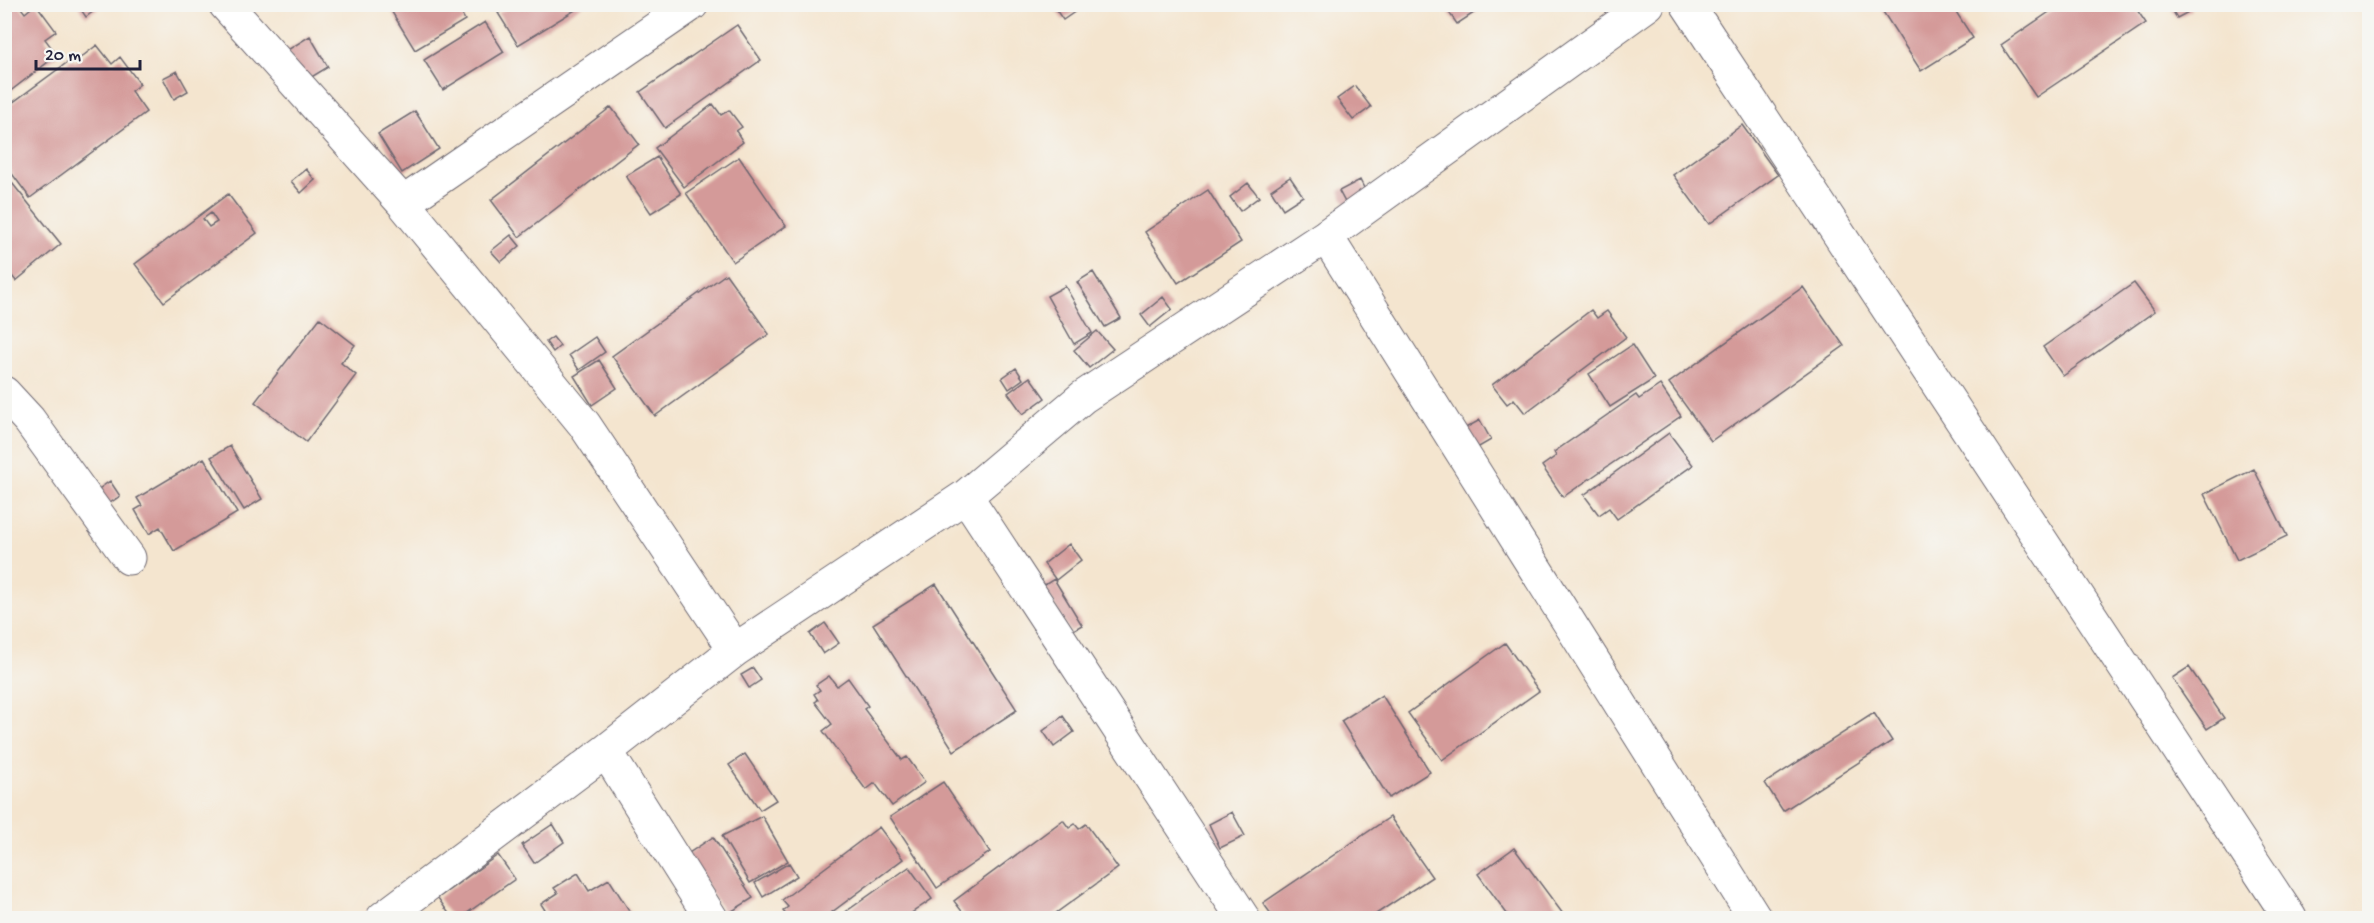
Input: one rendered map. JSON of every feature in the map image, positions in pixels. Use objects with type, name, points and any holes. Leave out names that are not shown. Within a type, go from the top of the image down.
[{"type":"street","points":[[225,4],[403,203],[584,424],[735,650]]},
{"type":"street","points":[[403,203],[692,4]]},
{"type":"street","points":[[382,918],[606,752],[735,650],[966,496],[1083,397],[1326,236],[1648,4]]},
{"type":"street","points":[[1687,4],[2290,918]]},
{"type":"street","points":[[1326,236],[1755,918]]},
{"type":"street","points":[[4,393],[29,420],[129,558]]},
{"type":"street","points":[[966,496],[1243,918]]},
{"type":"street","points":[[606,752],[711,918]]},
{"type":"building","points":[[4,4],[18,4],[25,13],[36,4],[56,31],[45,39],[57,55],[4,96]]},
{"type":"building","points":[[79,4],[103,4],[86,17],[78,5]]},
{"type":"building","points":[[387,4],[456,4],[465,20],[415,50]]},
{"type":"building","points":[[513,4],[585,4],[518,45],[498,13]]},
{"type":"building","points":[[1052,4],[1086,4],[1063,20]]},
{"type":"building","points":[[1878,4],[1951,4],[1973,38],[1921,71]]},
{"type":"building","points":[[2061,4],[2133,4],[2146,23],[2036,97],[2001,45]]},
{"type":"building","points":[[1444,5],[1486,5],[1457,24]]},
{"type":"building","points":[[2169,5],[2189,5],[2192,10],[2177,18]]},
{"type":"building","points":[[485,22],[504,52],[443,90],[424,60]]},
{"type":"building","points":[[737,25],[761,60],[665,128],[640,92]]},
{"type":"building","points":[[310,36],[328,67],[305,81],[286,51]]},
{"type":"building","points":[[97,45],[112,64],[120,57],[140,84],[131,91],[146,112],[30,198],[4,163],[4,109],[72,59],[75,62]]},
{"type":"building","points":[[177,71],[188,91],[174,99],[163,78]]},
{"type":"building","points":[[1355,86],[1371,107],[1353,120],[1337,99]]},
{"type":"building","points":[[713,104],[721,115],[729,110],[742,127],[736,131],[743,142],[684,187],[655,148]]},
{"type":"building","points":[[611,107],[639,144],[519,237],[491,200]]},
{"type":"building","points":[[415,111],[439,149],[402,173],[378,134]]},
{"type":"building","points":[[1742,125],[1778,175],[1709,224],[1673,175]]},
{"type":"building","points":[[657,157],[681,194],[651,213],[626,176]]},
{"type":"building","points":[[739,157],[786,226],[733,262],[686,193]]},
{"type":"building","points":[[306,169],[315,180],[301,193],[291,181]]},
{"type":"building","points":[[4,173],[61,244],[16,281],[4,266]]},
{"type":"building","points":[[1290,177],[1303,196],[1283,209],[1271,190]]},
{"type":"building","points":[[1360,180],[1367,194],[1347,206],[1339,191]]},
{"type":"building","points":[[1248,183],[1259,197],[1240,211],[1230,197]]},
{"type":"building","points":[[1208,190],[1241,242],[1178,283],[1145,232]]},
{"type":"building","points":[[228,194],[257,233],[164,302],[135,264]],"holes":[[[211,213],[217,222],[209,227],[203,219]]]},
{"type":"building","points":[[511,235],[520,246],[501,262],[491,251]]},
{"type":"building","points":[[1093,272],[1121,318],[1105,327],[1077,282]]},
{"type":"building","points":[[726,274],[769,334],[655,416],[612,356]]},
{"type":"building","points":[[2134,283],[2155,311],[2063,376],[2043,347]]},
{"type":"building","points":[[1065,286],[1092,333],[1074,344],[1047,296]]},
{"type":"building","points":[[1803,287],[1844,346],[1711,441],[1669,383]]},
{"type":"building","points":[[1163,297],[1172,309],[1150,327],[1141,315]]},
{"type":"building","points":[[1591,310],[1597,318],[1607,311],[1626,337],[1525,413],[1514,399],[1507,404],[1492,385]]},
{"type":"building","points":[[320,318],[355,345],[341,363],[356,375],[306,442],[255,402]]},
{"type":"building","points":[[1097,331],[1113,349],[1089,368],[1074,350]]},
{"type":"building","points":[[553,337],[560,346],[553,352],[546,342]]},
{"type":"building","points":[[595,337],[605,352],[579,370],[569,355]]},
{"type":"building","points":[[1632,345],[1654,379],[1610,407],[1589,374]]},
{"type":"building","points":[[599,360],[617,388],[592,405],[574,376]]},
{"type":"building","points":[[1016,368],[1023,379],[1009,389],[1002,378]]},
{"type":"building","points":[[1030,377],[1045,398],[1023,414],[1008,393]]},
{"type":"building","points":[[1660,385],[1681,416],[1563,497],[1542,466],[1556,456],[1554,452],[1636,395],[1639,399]]},
{"type":"building","points":[[1480,420],[1491,440],[1472,451],[1460,431]]},
{"type":"building","points":[[1669,433],[1693,465],[1617,519],[1609,508],[1599,515],[1584,495]]},
{"type":"building","points":[[230,446],[262,499],[244,510],[211,457]]},
{"type":"building","points":[[204,458],[237,513],[174,551],[160,527],[149,534],[135,510],[142,506],[137,498]]},
{"type":"building","points":[[2254,469],[2287,536],[2237,560],[2204,494]]},
{"type":"building","points":[[110,481],[120,496],[107,505],[96,491]]},
{"type":"building","points":[[1069,544],[1081,560],[1056,580],[1044,564]]},
{"type":"building","points":[[1054,579],[1082,625],[1070,632],[1043,586]]},
{"type":"building","points":[[936,584],[1017,710],[954,751],[873,624]]},
{"type":"building","points":[[825,623],[839,643],[823,654],[810,634]]},
{"type":"building","points":[[1505,643],[1539,691],[1442,760],[1408,713]]},
{"type":"building","points":[[2189,667],[2224,718],[2207,729],[2172,678]]},
{"type":"building","points":[[753,668],[761,680],[749,688],[741,675]]},
{"type":"building","points":[[829,676],[837,686],[848,678],[868,706],[864,709],[902,760],[907,757],[925,782],[892,806],[875,783],[866,790],[823,731],[832,724],[815,702],[818,700],[814,694],[820,690],[816,685]]},
{"type":"building","points":[[1382,695],[1430,772],[1389,798],[1341,721]]},
{"type":"building","points":[[1874,713],[1892,741],[1783,811],[1765,783]]},
{"type":"building","points":[[1063,716],[1074,732],[1054,747],[1043,731]]},
{"type":"building","points":[[745,754],[776,800],[760,810],[729,765]]},
{"type":"building","points":[[943,782],[990,852],[937,888],[890,817]]},
{"type":"building","points":[[1232,812],[1245,836],[1220,848],[1209,824]]},
{"type":"building","points":[[762,816],[788,861],[750,883],[722,836]]},
{"type":"building","points":[[1390,817],[1432,877],[1370,918],[1274,918],[1263,903]]},
{"type":"building","points":[[1063,820],[1069,828],[1075,824],[1079,829],[1086,824],[1118,868],[1049,918],[967,918],[954,901]]},
{"type":"building","points":[[553,824],[564,842],[534,863],[522,845]]},
{"type":"building","points":[[879,827],[903,859],[824,918],[789,918],[783,911],[788,907],[782,900]]},
{"type":"building","points":[[713,837],[753,898],[726,915],[686,855]]},
{"type":"building","points":[[1514,848],[1566,918],[1510,918],[1478,874]]},
{"type":"building","points":[[498,855],[515,879],[460,918],[452,918],[438,898]]},
{"type":"building","points":[[789,863],[797,876],[763,897],[755,883]]},
{"type":"building","points":[[909,867],[932,899],[904,918],[837,918]]},
{"type":"building","points":[[578,873],[589,891],[609,879],[634,918],[550,918],[541,904],[558,893],[554,888]]}]
